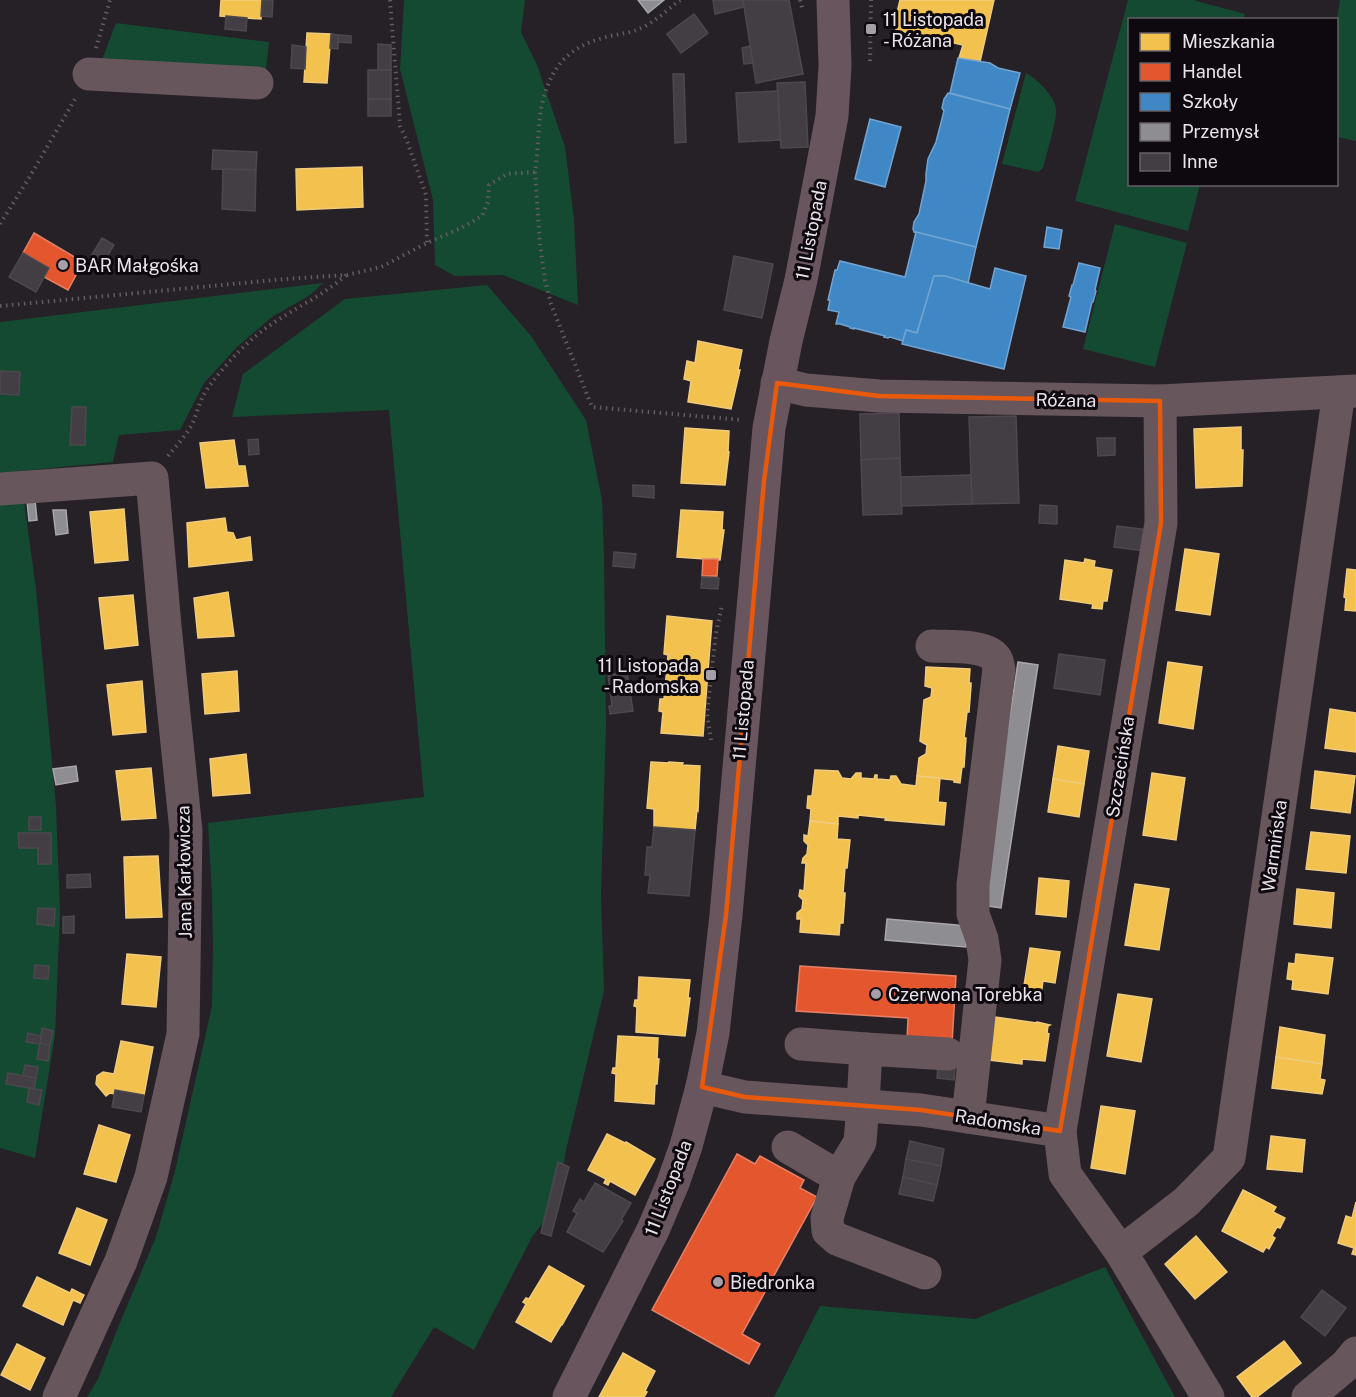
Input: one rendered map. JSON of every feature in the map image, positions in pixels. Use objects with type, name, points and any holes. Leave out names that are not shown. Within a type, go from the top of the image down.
[{"type":"main road","name":"11 Listopada","points":[[569,1397],[653,1230],[673,1183],[702,1087],[713,1033],[769,428],[801,280],[832,116],[835,66],[833,0]]},
{"type":"street","points":[[89,74],[257,83]]},
{"type":"street","name":"Różana","points":[[777,384],[806,390],[879,396],[1160,401],[1348,391]]},
{"type":"street","name":"Warmińska","points":[[1121,1252],[1186,1202],[1229,1158],[1348,391]]},
{"type":"street","name":"Szczecińska","points":[[1060,1131],[1161,523],[1160,401]]},
{"type":"street","points":[[0,489],[152,478]]},
{"type":"street","name":"Jana Karłowicza","points":[[59,1397],[122,1261],[151,1177],[183,1034],[186,831],[152,478]]},
{"type":"street","points":[[932,646],[988,651],[996,658],[999,669],[973,885],[973,915],[982,939],[985,960],[968,1117]]},
{"type":"street","points":[[801,1044],[948,1054]]},
{"type":"street","points":[[866,1049],[860,1142],[839,1177],[827,1218],[828,1231],[837,1239],[925,1273]]},
{"type":"street","name":"Radomska","points":[[702,1087],[745,1096],[921,1110],[1060,1131],[1065,1174],[1121,1252],[1208,1397]]},
{"type":"street","points":[[788,1147],[839,1177]]},
{"type":"street","points":[[1308,1397],[1346,1365],[1356,1353]]},
{"type":"path","points":[[0,224],[89,74],[110,0]]},
{"type":"path","points":[[390,0],[400,126],[426,195],[427,243]]},
{"type":"path","points":[[680,0],[638,29],[593,41],[576,49],[559,63],[549,81],[539,122],[535,172],[545,280],[551,304],[592,407],[748,421]]},
{"type":"path","points":[[870,61],[871,0]]},
{"type":"path","points":[[0,306],[347,275],[381,267],[482,216],[488,202],[489,185],[507,174],[535,172]]},
{"type":"path","points":[[152,478],[191,426],[203,395],[226,366],[251,340],[282,317],[317,298],[347,275]]},
{"type":"path","points":[[712,746],[707,714],[716,633],[724,599]]},
{"type":"highlighted area","points":[[777,383],[879,396],[1160,401],[1161,523],[1060,1131],[921,1110],[745,1097],[702,1087],[726,915],[764,481]]},
{"type":"green space","points":[[404,0],[525,0],[521,32],[537,65],[565,147],[574,219],[578,305],[503,275],[455,276],[435,265],[433,200],[400,69]]},
{"type":"green space","points":[[1128,0],[1193,0],[1245,14],[1244,18],[1128,18],[1128,186],[1200,186],[1188,231],[1075,201]]},
{"type":"green space","points":[[1340,0],[1356,0],[1356,141],[1338,137],[1337,18]]},
{"type":"green space","points":[[116,23],[269,42],[266,69],[248,72],[102,60]]},
{"type":"green space","points":[[1026,73],[1044,88],[1056,109],[1044,165],[1038,172],[1002,164]]},
{"type":"green space","points":[[1115,224],[1187,243],[1155,367],[1083,349]]},
{"type":"green space","points":[[323,283],[310,295],[272,317],[237,347],[204,383],[180,430],[119,435],[113,462],[0,473],[0,322]]},
{"type":"green space","points":[[487,285],[531,336],[586,420],[602,500],[606,724],[601,895],[604,991],[566,1150],[557,1205],[532,1237],[474,1350],[434,1327],[391,1397],[87,1397],[98,1379],[156,1237],[175,1171],[212,1006],[212,895],[208,823],[424,797],[389,410],[232,417],[243,374],[345,299]]},
{"type":"green space","points":[[24,501],[36,589],[56,806],[60,913],[55,1035],[35,1158],[0,1148],[0,503]]},
{"type":"green space","points":[[1105,1267],[1175,1397],[774,1397],[820,1306],[975,1319]]},
{"type":"building: Mieszkania","points":[[221,0],[262,0],[261,19],[220,16]]},
{"type":"building: Mieszkania","points":[[900,0],[994,0],[980,62],[959,58],[963,45],[896,30],[897,25],[894,25]]},
{"type":"building: Mieszkania","points":[[307,33],[331,34],[327,83],[304,82]]},
{"type":"building: Mieszkania","points":[[362,167],[363,207],[297,210],[296,169]]},
{"type":"building: Mieszkania","points":[[698,341],[742,350],[731,409],[688,402],[691,381],[684,379],[687,361],[695,363]]},
{"type":"building: Mieszkania","points":[[1241,427],[1242,486],[1196,488],[1194,429]]},
{"type":"building: Mieszkania","points":[[685,428],[729,431],[725,485],[681,483]]},
{"type":"building: Mieszkania","points":[[234,440],[238,466],[245,466],[248,486],[206,488],[200,443]]},
{"type":"building: Mieszkania","points":[[124,509],[128,560],[95,563],[90,512]]},
{"type":"building: Mieszkania","points":[[681,510],[723,512],[722,530],[724,530],[720,560],[677,557]]},
{"type":"building: Mieszkania","points":[[225,518],[227,532],[233,533],[236,540],[250,537],[252,560],[189,567],[187,523]]},
{"type":"building: Mieszkania","points":[[1185,549],[1219,554],[1210,615],[1176,610]]},
{"type":"building: Mieszkania","points":[[1085,559],[1095,561],[1094,567],[1112,570],[1107,601],[1103,601],[1102,609],[1092,608],[1093,604],[1060,599],[1065,560],[1084,563]]},
{"type":"building: Mieszkania","points":[[1347,569],[1356,570],[1356,611],[1345,610]]},
{"type":"building: Mieszkania","points":[[228,592],[234,636],[198,638],[194,598]]},
{"type":"building: Mieszkania","points":[[133,595],[138,645],[105,649],[99,598]]},
{"type":"building: Mieszkania","points":[[667,616],[712,621],[708,671],[667,667],[668,655],[664,654]]},
{"type":"building: Mieszkania","points":[[1168,662],[1202,667],[1193,729],[1159,723]]},
{"type":"building: Mieszkania","points":[[667,667],[708,671],[703,736],[661,733],[663,712],[659,711],[660,699],[664,699]]},
{"type":"building: Mieszkania","points":[[926,667],[970,669],[969,712],[967,712],[964,767],[962,767],[960,783],[954,780],[917,776],[919,758],[926,754],[927,745],[920,741],[924,700],[931,697],[932,688],[925,686]]},
{"type":"building: Mieszkania","points":[[237,671],[239,711],[205,714],[202,674]]},
{"type":"building: Mieszkania","points":[[142,681],[146,732],[113,735],[107,685]]},
{"type":"building: Mieszkania","points":[[1330,709],[1356,713],[1356,752],[1325,748]]},
{"type":"building: Mieszkania","points":[[1058,746],[1089,751],[1084,784],[1053,779]]},
{"type":"building: Mieszkania","points":[[246,754],[250,793],[213,796],[210,759]]},
{"type":"building: Mieszkania","points":[[651,762],[700,766],[695,830],[654,827],[654,809],[647,808]]},
{"type":"building: Mieszkania","points":[[151,768],[156,818],[122,820],[116,771]]},
{"type":"building: Mieszkania","points":[[815,770],[838,771],[842,778],[851,779],[856,773],[861,773],[861,778],[874,779],[875,775],[877,779],[890,780],[891,776],[896,776],[901,784],[916,786],[917,776],[940,778],[938,802],[946,803],[944,825],[885,820],[886,818],[858,815],[858,818],[838,816],[838,824],[810,821],[811,809],[807,808],[808,796],[812,796]]},
{"type":"building: Mieszkania","points":[[1315,771],[1355,776],[1350,813],[1311,808]]},
{"type":"building: Mieszkania","points":[[1152,773],[1185,778],[1176,840],[1143,835]]},
{"type":"building: Mieszkania","points":[[1053,779],[1084,784],[1079,817],[1048,812]]},
{"type":"building: Mieszkania","points":[[810,821],[838,824],[837,839],[850,840],[847,868],[845,868],[843,923],[840,923],[839,935],[800,932],[801,919],[797,919],[797,913],[802,909],[803,900],[799,896],[800,890],[804,891],[806,863],[802,863],[807,854],[808,845],[804,841],[804,835],[808,836]]},
{"type":"building: Mieszkania","points":[[1311,832],[1350,836],[1346,873],[1306,869]]},
{"type":"building: Mieszkania","points":[[158,856],[162,917],[126,918],[124,857]]},
{"type":"building: Mieszkania","points":[[1039,878],[1069,881],[1066,917],[1036,914]]},
{"type":"building: Mieszkania","points":[[1135,884],[1169,889],[1159,950],[1125,945]]},
{"type":"building: Mieszkania","points":[[1297,889],[1334,893],[1331,928],[1294,924]]},
{"type":"building: Mieszkania","points":[[1030,948],[1060,952],[1055,983],[1043,981],[1041,995],[1023,992]]},
{"type":"building: Mieszkania","points":[[127,954],[161,957],[156,1007],[122,1004]]},
{"type":"building: Mieszkania","points":[[1296,954],[1333,958],[1328,994],[1292,989],[1293,980],[1287,979],[1289,963],[1295,964]]},
{"type":"building: Mieszkania","points":[[639,977],[690,980],[685,1036],[636,1032],[637,1007],[634,1006],[635,1000],[638,1000]]},
{"type":"building: Mieszkania","points":[[1118,994],[1152,999],[1141,1062],[1107,1056]]},
{"type":"building: Mieszkania","points":[[995,1017],[1050,1025],[1047,1033],[1049,1034],[1045,1061],[1022,1059],[1022,1064],[989,1060]]},
{"type":"building: Mieszkania","points":[[1280,1027],[1325,1035],[1322,1064],[1276,1057]]},
{"type":"building: Mieszkania","points":[[618,1036],[658,1038],[657,1059],[659,1059],[654,1104],[615,1101],[616,1074],[612,1073],[613,1068],[616,1068]]},
{"type":"building: Mieszkania","points":[[121,1041],[153,1047],[144,1095],[115,1090],[115,1094],[110,1093],[106,1096],[96,1084],[97,1076],[103,1072],[114,1074]]},
{"type":"building: Mieszkania","points":[[1276,1057],[1322,1064],[1320,1079],[1325,1080],[1322,1094],[1272,1088]]},
{"type":"building: Mieszkania","points":[[1101,1106],[1135,1111],[1125,1174],[1091,1168]]},
{"type":"building: Mieszkania","points":[[99,1125],[130,1135],[116,1182],[84,1174]]},
{"type":"building: Mieszkania","points":[[607,1134],[655,1159],[635,1195],[610,1181],[608,1185],[604,1183],[606,1179],[588,1170]]},
{"type":"building: Mieszkania","points":[[1271,1136],[1305,1140],[1302,1172],[1267,1169]]},
{"type":"building: Mieszkania","points":[[1243,1190],[1276,1207],[1273,1212],[1285,1218],[1280,1228],[1277,1227],[1272,1236],[1275,1238],[1269,1249],[1266,1247],[1263,1252],[1222,1231]]},
{"type":"building: Mieszkania","points":[[1356,1202],[1356,1255],[1352,1254],[1354,1248],[1338,1243],[1346,1216],[1352,1218]]},
{"type":"building: Mieszkania","points":[[77,1208],[107,1220],[90,1265],[59,1253]]},
{"type":"building: Mieszkania","points":[[1196,1236],[1227,1272],[1195,1299],[1165,1264]]},
{"type":"building: Mieszkania","points":[[549,1266],[584,1286],[551,1342],[516,1322],[526,1304],[523,1302],[526,1298],[529,1299]]},
{"type":"building: Mieszkania","points":[[37,1277],[70,1293],[72,1289],[84,1295],[80,1303],[73,1300],[63,1325],[23,1306]]},
{"type":"building: Mieszkania","points":[[1284,1341],[1301,1363],[1257,1397],[1252,1397],[1237,1377]]},
{"type":"building: Mieszkania","points":[[17,1344],[45,1358],[30,1390],[1,1375]]},
{"type":"building: Mieszkania","points":[[623,1353],[655,1371],[645,1391],[647,1392],[644,1397],[599,1397]]},
{"type":"building: Handel","name":"BAR Małgośka","points":[[34,233],[83,262],[68,290],[44,277],[49,268],[23,253]]},
{"type":"building: Handel","points":[[703,559],[718,559],[717,576],[702,576]]},
{"type":"building: Handel","name":"Czerwona Torebka","points":[[800,966],[956,976],[952,1044],[907,1040],[908,1018],[796,1011]]},
{"type":"building: Handel","name":"Biedronka","points":[[737,1154],[755,1164],[760,1156],[804,1180],[800,1188],[817,1197],[742,1334],[760,1344],[749,1364],[652,1310]]},
{"type":"building: Szkoły","points":[[958,58],[990,63],[998,68],[1020,73],[1010,109],[950,93]]},
{"type":"building: Szkoły","points":[[948,93],[1010,109],[976,247],[914,232],[913,229],[919,214],[928,159],[936,142],[944,111],[942,108],[944,99]]},
{"type":"building: Szkoły","points":[[870,119],[901,127],[885,187],[855,179]]},
{"type":"building: Szkoły","points":[[1047,227],[1062,230],[1059,249],[1044,247]]},
{"type":"building: Szkoły","points":[[916,232],[976,247],[968,283],[945,276],[934,276],[917,333],[906,330],[903,341],[836,324],[839,312],[828,310],[830,300],[828,300],[835,270],[840,261],[905,277]]},
{"type":"building: Szkoły","points":[[1079,263],[1100,268],[1085,332],[1063,327]]},
{"type":"building: Szkoły","points":[[995,268],[1026,276],[1004,369],[902,344],[906,330],[917,333],[934,276],[945,276],[990,289]]},
{"type":"building: Przemysł","points":[[638,0],[664,0],[648,13]]},
{"type":"building: Przemysł","points":[[35,500],[37,520],[29,521],[27,501]]},
{"type":"building: Przemysł","points":[[53,510],[66,510],[68,533],[56,535]]},
{"type":"building: Przemysł","points":[[1018,662],[1038,665],[1001,908],[981,905]]},
{"type":"building: Przemysł","points":[[76,766],[78,781],[56,785],[53,769]]},
{"type":"building: Przemysł","points":[[887,919],[968,926],[966,947],[885,940]]},
{"type":"building: Inne","points":[[262,0],[273,0],[272,17],[261,16]]},
{"type":"building: Inne","points":[[713,0],[743,0],[744,7],[715,14]]},
{"type":"building: Inne","points":[[743,0],[789,0],[803,74],[756,83]]},
{"type":"building: Inne","points":[[694,14],[708,33],[681,53],[667,34]]},
{"type":"building: Inne","points":[[226,16],[247,18],[246,31],[225,29]]},
{"type":"building: Inne","points":[[331,34],[338,35],[338,49],[330,48]]},
{"type":"building: Inne","points":[[338,35],[351,36],[351,43],[338,42]]},
{"type":"building: Inne","points":[[378,44],[391,45],[391,70],[378,70]]},
{"type":"building: Inne","points":[[292,45],[306,47],[305,69],[291,68]]},
{"type":"building: Inne","points":[[750,46],[753,63],[744,64],[742,48]]},
{"type":"building: Inne","points":[[368,70],[391,70],[391,99],[368,99]]},
{"type":"building: Inne","points":[[673,74],[684,74],[686,142],[675,143]]},
{"type":"building: Inne","points":[[805,82],[808,147],[781,148],[777,83]]},
{"type":"building: Inne","points":[[778,91],[780,140],[739,142],[736,93]]},
{"type":"building: Inne","points":[[368,99],[391,99],[391,116],[368,116]]},
{"type":"building: Inne","points":[[213,150],[257,152],[256,170],[212,169]]},
{"type":"building: Inne","points":[[223,169],[256,170],[255,211],[222,209]]},
{"type":"building: Inne","points":[[102,238],[114,245],[102,265],[90,258]]},
{"type":"building: Inne","points":[[23,253],[49,268],[36,292],[9,277]]},
{"type":"building: Inne","points":[[734,256],[773,264],[762,318],[724,310]]},
{"type":"building: Inne","points":[[0,371],[20,372],[19,395],[0,394]]},
{"type":"building: Inne","points":[[72,407],[86,407],[85,445],[70,445]]},
{"type":"building: Inne","points":[[899,413],[900,458],[861,460],[860,414]]},
{"type":"building: Inne","points":[[1016,416],[1019,503],[972,504],[969,417]]},
{"type":"building: Inne","points":[[1097,438],[1115,438],[1115,455],[1098,456]]},
{"type":"building: Inne","points":[[258,439],[259,454],[249,455],[248,440]]},
{"type":"building: Inne","points":[[900,458],[902,514],[863,515],[861,460]]},
{"type":"building: Inne","points":[[971,475],[972,504],[901,506],[901,477]]},
{"type":"building: Inne","points":[[633,485],[654,486],[654,498],[633,496]]},
{"type":"building: Inne","points":[[1040,505],[1057,506],[1057,524],[1039,523]]},
{"type":"building: Inne","points":[[1117,526],[1148,530],[1145,551],[1114,547]]},
{"type":"building: Inne","points":[[614,552],[636,554],[634,568],[613,566]]},
{"type":"building: Inne","points":[[702,577],[719,578],[718,589],[701,588]]},
{"type":"building: Inne","points":[[1059,654],[1105,660],[1100,695],[1054,688]]},
{"type":"building: Inne","points":[[627,672],[633,711],[610,714],[609,706],[612,706],[608,675]]},
{"type":"building: Inne","points":[[29,817],[41,817],[41,830],[29,830]]},
{"type":"building: Inne","points":[[654,827],[695,830],[689,896],[648,893],[650,875],[645,875],[647,847],[652,847]]},
{"type":"building: Inne","points":[[18,833],[51,833],[51,864],[38,864],[38,848],[19,848]]},
{"type":"building: Inne","points":[[90,874],[91,887],[67,888],[67,875]]},
{"type":"building: Inne","points":[[38,908],[55,909],[54,926],[37,924]]},
{"type":"building: Inne","points":[[74,916],[74,933],[63,933],[63,917]]},
{"type":"building: Inne","points":[[35,965],[49,966],[48,979],[34,978]]},
{"type":"building: Inne","points":[[42,1028],[53,1031],[50,1045],[40,1043]]},
{"type":"building: Inne","points":[[28,1033],[41,1036],[40,1044],[26,1042]]},
{"type":"building: Inne","points":[[40,1043],[50,1045],[48,1061],[37,1059]]},
{"type":"building: Inne","points":[[25,1065],[38,1067],[36,1078],[23,1076]]},
{"type":"building: Inne","points":[[938,1066],[955,1068],[954,1080],[937,1078]]},
{"type":"building: Inne","points":[[8,1073],[36,1078],[34,1089],[6,1084]]},
{"type":"building: Inne","points":[[29,1088],[42,1090],[39,1105],[27,1102]]},
{"type":"building: Inne","points":[[115,1090],[144,1095],[141,1112],[112,1107]]},
{"type":"building: Inne","points":[[910,1141],[944,1149],[941,1166],[906,1159]]},
{"type":"building: Inne","points":[[906,1159],[941,1166],[937,1185],[903,1177]]},
{"type":"building: Inne","points":[[558,1162],[569,1167],[551,1236],[541,1233]]},
{"type":"building: Inne","points":[[903,1177],[937,1185],[933,1201],[899,1194]]},
{"type":"building: Inne","points":[[595,1183],[631,1203],[621,1220],[623,1221],[603,1252],[567,1232],[577,1213],[573,1211],[580,1199],[584,1202]]},
{"type":"building: Inne","points":[[1322,1290],[1346,1308],[1325,1336],[1301,1317]]},
{"type":"place","name":"11 Listopada - Różana","points":[[871,29]]},
{"type":"place","name":"BAR Małgośka","points":[[63,265]]},
{"type":"place","name":"11 Listopada - Radomska","points":[[711,675]]},
{"type":"place","name":"Czerwona Torebka","points":[[876,994]]},
{"type":"place","name":"Biedronka","points":[[718,1282]]}]
